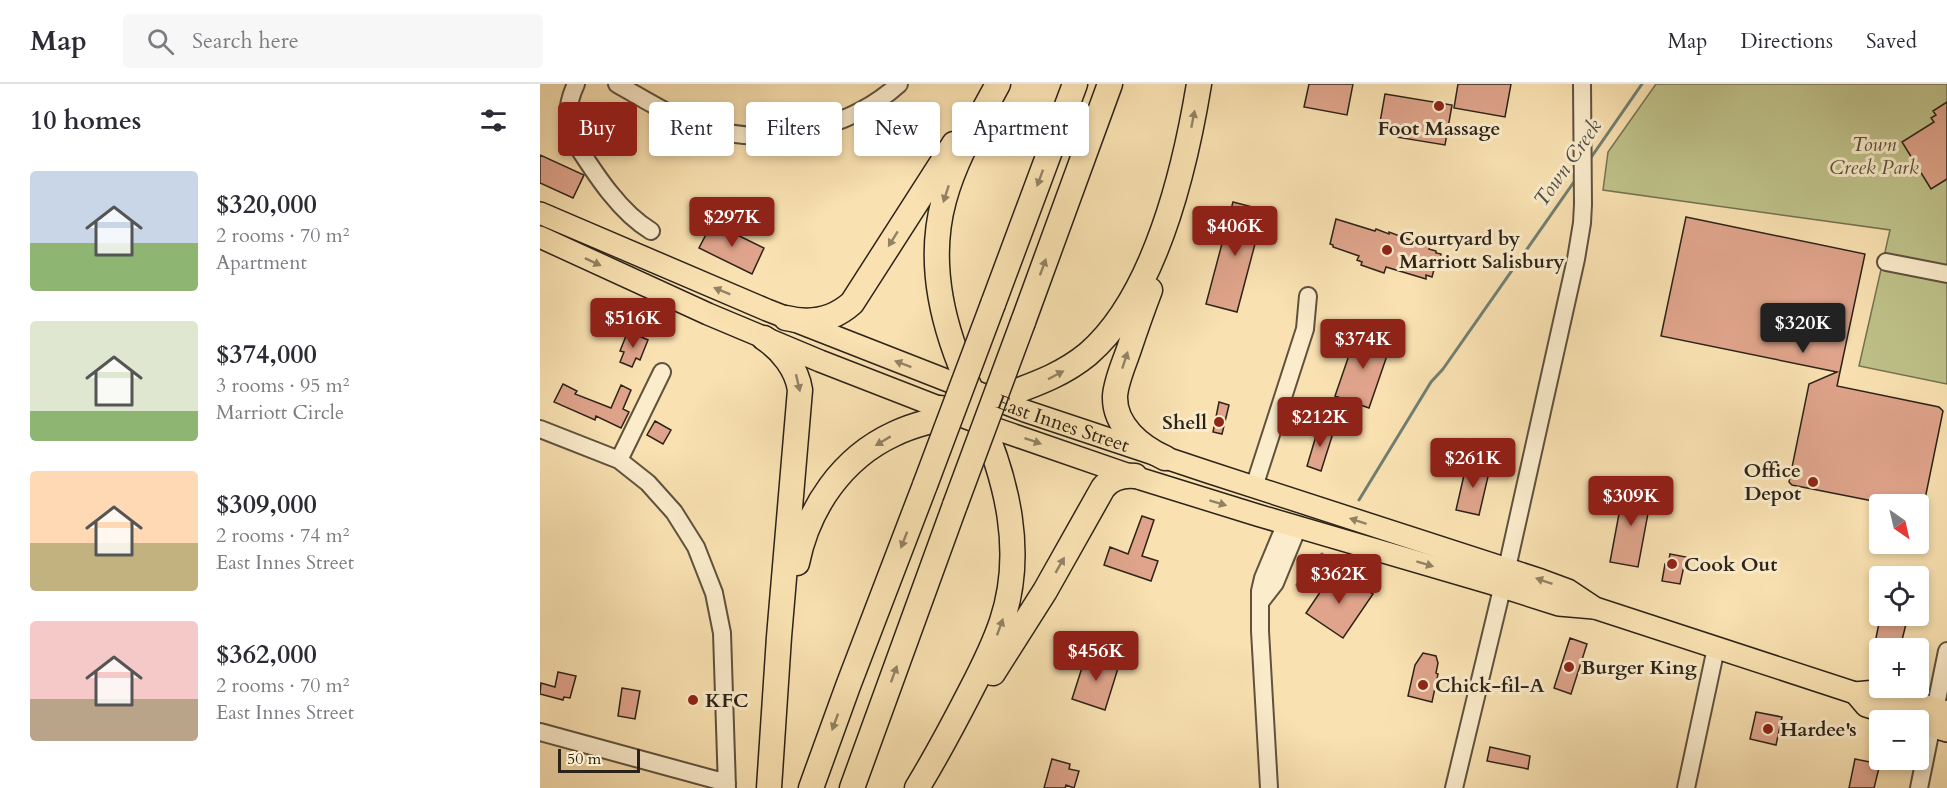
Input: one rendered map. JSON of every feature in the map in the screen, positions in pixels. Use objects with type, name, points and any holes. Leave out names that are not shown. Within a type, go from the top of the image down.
[{"type":"highway","points":[[786,318],[801,321],[819,320],[835,315],[852,303],[993,84]]},
{"type":"highway","points":[[922,780],[947,738],[991,648],[1002,621],[1009,591],[1013,551],[1010,512],[1000,473],[942,309],[938,270],[940,220],[947,191],[958,163],[998,84]]},
{"type":"highway","points":[[811,788],[1075,84]]},
{"type":"highway","points":[[852,788],[1110,84]]},
{"type":"highway","points":[[1165,458],[1148,449],[1127,430],[1117,410],[1115,394],[1163,251],[1175,206],[1199,84]]},
{"type":"highway","points":[[776,705],[798,557],[806,528],[820,502],[844,470],[875,445],[911,428],[977,407],[1046,380],[1087,354],[1115,325],[1136,291],[1152,255],[1187,146]]},
{"type":"highway","points":[[764,338],[774,345],[791,365],[799,380],[800,390],[769,788]]},
{"type":"highway","points":[[922,780],[1033,611],[1103,488],[1117,478],[1135,476]]},
{"type":"main road","name":"East Innes Street","points":[[540,213],[786,318],[977,407],[1135,476],[1292,525],[1504,577]]},
{"type":"main road","name":"East Innes Street","points":[[540,237],[764,338],[977,407],[1165,458],[1254,487],[1504,577],[1559,605],[1595,608],[1855,693],[1876,691],[1932,720]]},
{"type":"street","points":[[576,84],[570,98],[568,113],[569,129],[574,141],[626,212],[651,231]]},
{"type":"street","points":[[617,84],[671,114],[699,126],[712,130],[756,135],[792,132],[827,125],[864,108],[899,84]]},
{"type":"street","points":[[1454,788],[1564,318],[1582,223],[1582,84]]},
{"type":"street","points":[[1886,262],[1947,274]]},
{"type":"street","points":[[1254,487],[1305,329],[1308,296]]},
{"type":"street","points":[[619,460],[662,372]]},
{"type":"street","points":[[540,429],[619,460],[648,483],[675,512],[696,547],[714,593],[722,633],[727,786],[540,732]]},
{"type":"street","points":[[1269,788],[1260,631],[1260,591],[1263,578],[1292,525]]},
{"type":"street","points":[[1686,788],[1716,648]]},
{"type":"street","points":[[1919,788],[1947,651]]},
{"type":"green space","name":"Town Creek Park","points":[[1656,84],[1947,84],[1947,384],[1859,366],[1890,230],[1603,190],[1608,152]]},
{"type":"building","points":[[1309,84],[1353,84],[1347,115],[1304,107]]},
{"type":"building","points":[[1458,84],[1511,84],[1505,117],[1454,108]]},
{"type":"building","points":[[1385,94],[1452,105],[1445,145],[1396,137],[1397,131],[1393,130],[1393,124],[1380,122]]},
{"type":"building","points":[[1947,102],[1947,179],[1931,189],[1902,142],[1934,122],[1931,118],[1936,115],[1933,111]]},
{"type":"building","points":[[540,155],[584,175],[573,198],[540,183]]},
{"type":"building","points":[[1233,202],[1264,210],[1237,312],[1206,304]]},
{"type":"building","points":[[1686,217],[1865,254],[1837,386],[1939,407],[1943,411],[1926,494],[1869,494],[1869,500],[1792,485],[1789,482],[1809,384],[1837,372],[1661,336]]},
{"type":"building","name":"Courtyard by Marriott Salisbury","points":[[1336,219],[1375,231],[1376,229],[1389,234],[1389,232],[1430,247],[1429,249],[1441,254],[1438,267],[1435,266],[1432,277],[1426,275],[1426,279],[1386,267],[1384,273],[1361,265],[1362,262],[1357,260],[1359,256],[1330,244]]},
{"type":"building","points":[[717,225],[764,248],[752,274],[699,248],[710,227]]},
{"type":"building","points":[[628,331],[648,340],[640,360],[636,358],[632,367],[620,362],[624,352],[620,351]]},
{"type":"building","points":[[1357,332],[1391,344],[1369,408],[1335,396]]},
{"type":"building","points":[[563,384],[577,391],[575,394],[611,408],[621,385],[631,390],[623,409],[629,412],[621,428],[596,416],[595,420],[554,402]]},
{"type":"building","points":[[1219,402],[1229,405],[1222,434],[1213,432]]},
{"type":"building","points":[[655,421],[671,430],[663,444],[647,435]]},
{"type":"building","points":[[1319,426],[1334,430],[1321,471],[1307,466]]},
{"type":"building","points":[[1467,462],[1490,468],[1479,515],[1456,510]]},
{"type":"building","points":[[1624,487],[1652,492],[1638,567],[1610,562]]},
{"type":"building","points":[[1142,516],[1154,520],[1142,556],[1158,561],[1151,581],[1104,565],[1110,547],[1128,554]]},
{"type":"building","points":[[1670,554],[1686,557],[1680,584],[1662,581],[1665,564],[1668,565]]},
{"type":"building","points":[[1345,576],[1373,594],[1343,638],[1306,613],[1329,579]]},
{"type":"building","points":[[1878,626],[1906,626],[1902,638],[1876,638]]},
{"type":"building","points":[[1570,638],[1587,644],[1571,694],[1554,688]]},
{"type":"building","name":"Chick-fil-A","points":[[1423,653],[1436,656],[1438,663],[1432,702],[1408,696],[1415,665]]},
{"type":"building","points":[[1086,655],[1119,665],[1105,710],[1072,699]]},
{"type":"building","points":[[558,672],[576,676],[570,698],[564,697],[563,700],[540,694],[541,683],[555,687]]},
{"type":"building","points":[[622,688],[640,691],[635,719],[618,716]]},
{"type":"building","points":[[1756,712],[1782,717],[1776,745],[1750,739]]},
{"type":"building","points":[[1490,747],[1530,756],[1528,769],[1487,761]]},
{"type":"building","points":[[1052,759],[1070,764],[1069,769],[1079,771],[1074,788],[1066,785],[1065,788],[1044,788]]},
{"type":"building","points":[[1855,759],[1869,762],[1869,770],[1878,770],[1874,788],[1849,788]]},
{"type":"waterway","name":"Town Creek","points":[[1590,159],[1642,84]]},
{"type":"waterway","name":"Town Creek","points":[[1359,500],[1431,382],[1443,369],[1576,179]]},
{"type":"waterway","name":"Town Creek","points":[[1297,585],[1322,554]]},
{"type":"place","name":"Foot Massage","points":[[1439,106]]},
{"type":"place","name":"Courtyard by Marriott Salisbury","points":[[1387,250]]},
{"type":"place","name":"Shell","points":[[1219,422]]},
{"type":"place","name":"Office Depot","points":[[1813,482]]},
{"type":"place","name":"Cook Out","points":[[1672,564]]},
{"type":"place","name":"Burger King","points":[[1569,667]]},
{"type":"place","name":"Chick-fil-A","points":[[1423,685]]},
{"type":"place","name":"KFC","points":[[693,700]]},
{"type":"place","name":"Hardee's","points":[[1768,729]]}]
